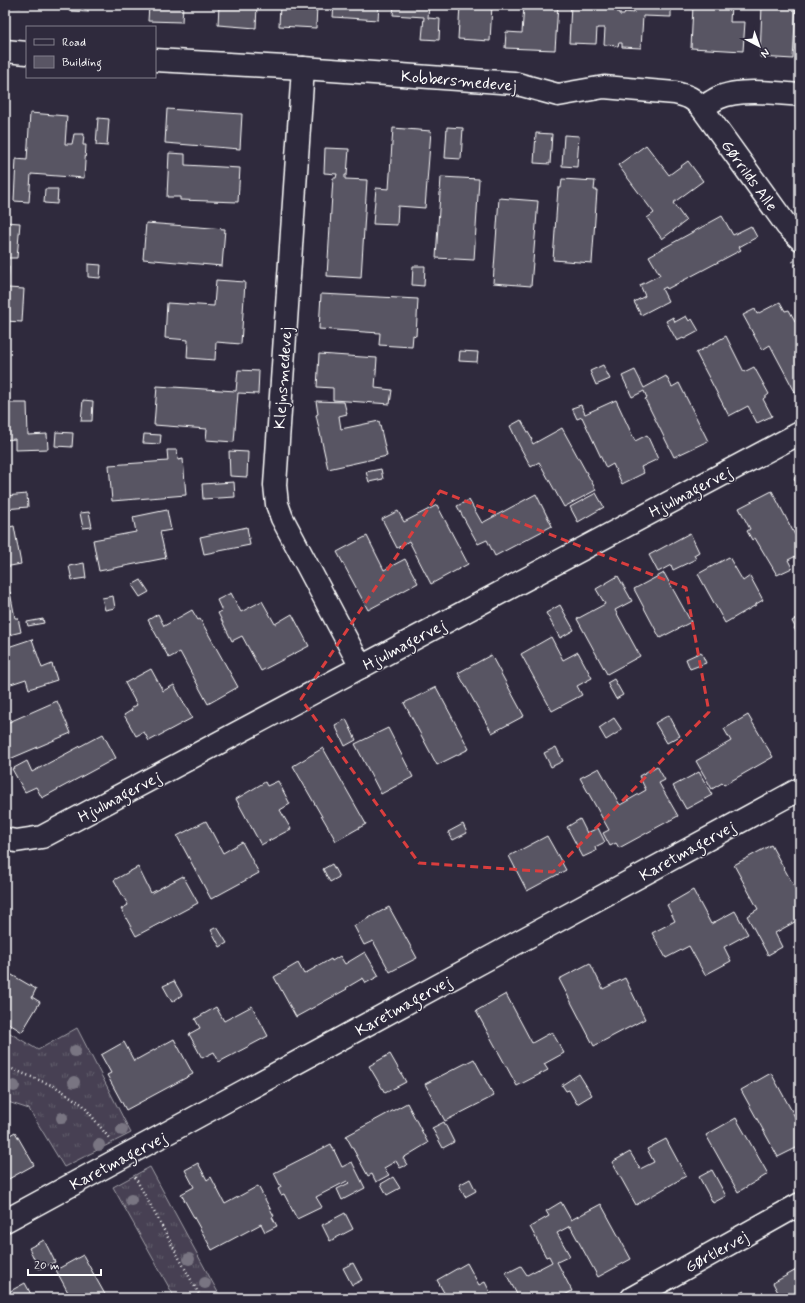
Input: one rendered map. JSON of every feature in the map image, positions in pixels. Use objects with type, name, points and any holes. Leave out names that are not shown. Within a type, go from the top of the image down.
[{"type":"street","points":[[5,51],[26,53]]},
{"type":"street","name":"Kobbersmedevej","points":[[156,60],[303,68],[514,83],[558,95],[604,87],[675,93],[685,95],[695,100],[702,108]]},
{"type":"street","name":"Klejnsmedevej","points":[[303,68],[275,485],[276,498],[282,518],[361,667]]},
{"type":"street","points":[[702,108],[719,97],[736,93],[759,92],[800,95]]},
{"type":"street","name":"Gørrilds Alle","points":[[702,108],[787,226],[800,239]]},
{"type":"street","name":"Hjulmagervej","points":[[5,839],[16,841],[42,837],[800,433]]},
{"type":"street","name":"Karetmagervej","points":[[5,1221],[800,789]]},
{"type":"street","name":"Gørtlervej","points":[[632,1298],[800,1204]]},
{"type":"highlighted area","points":[[440,491],[686,588],[709,712],[553,872],[419,863],[301,699]]},
{"type":"green space","points":[[77,1028],[131,1133],[64,1167],[29,1109],[5,1101],[5,1030],[38,1050]]},
{"type":"green space","points":[[150,1167],[221,1298],[175,1298],[113,1187]]},
{"type":"building","points":[[21,5],[21,7],[5,6]]},
{"type":"building","points":[[70,5],[88,5],[88,12],[69,11]]},
{"type":"building","points":[[149,5],[183,5],[182,22],[148,21]]},
{"type":"building","points":[[219,5],[257,5],[256,28],[218,25]]},
{"type":"building","points":[[280,5],[317,5],[316,28],[279,26]]},
{"type":"building","points":[[334,5],[379,5],[378,20],[333,17]]},
{"type":"building","points":[[394,5],[429,5],[428,18],[440,19],[439,40],[422,39],[424,17],[393,15]]},
{"type":"building","points":[[460,5],[492,5],[490,41],[458,39]]},
{"type":"building","points":[[524,5],[558,5],[555,50],[505,48],[506,32],[522,33]]},
{"type":"building","points":[[571,5],[618,5],[618,13],[620,13],[620,15],[624,15],[625,12],[634,13],[634,5],[671,5],[671,17],[643,16],[641,48],[622,47],[622,43],[619,43],[618,46],[604,45],[605,28],[597,28],[596,44],[569,43]]},
{"type":"building","points":[[693,5],[731,5],[730,22],[745,22],[743,51],[691,48]]},
{"type":"building","points":[[762,5],[796,5],[793,59],[760,57]]},
{"type":"building","points":[[167,109],[242,114],[240,149],[165,143]]},
{"type":"building","points":[[30,113],[67,116],[65,144],[72,144],[74,134],[84,134],[83,145],[86,145],[84,178],[31,174],[29,202],[14,201],[16,159],[27,160]]},
{"type":"building","points":[[98,118],[109,119],[107,146],[96,145]]},
{"type":"building","points":[[447,127],[463,128],[461,159],[445,158]]},
{"type":"building","points":[[393,128],[431,131],[425,208],[398,206],[397,225],[373,224],[376,188],[389,189]]},
{"type":"building","points":[[536,133],[552,134],[550,164],[534,163]]},
{"type":"building","points":[[564,135],[579,136],[577,167],[562,166]]},
{"type":"building","points":[[646,145],[669,175],[688,161],[703,181],[673,203],[686,221],[662,239],[647,218],[654,213],[618,165]]},
{"type":"building","points":[[325,148],[349,149],[347,175],[345,175],[345,179],[367,180],[361,278],[327,276],[333,178],[336,178],[337,174],[324,173]]},
{"type":"building","points":[[5,153],[9,153],[7,192],[5,193]]},
{"type":"building","points":[[169,153],[185,154],[185,165],[240,168],[238,202],[180,200],[180,197],[167,197]]},
{"type":"building","points":[[441,177],[479,179],[474,260],[436,258]]},
{"type":"building","points":[[562,179],[595,181],[594,190],[597,190],[592,263],[553,260],[558,188],[561,188]]},
{"type":"building","points":[[45,189],[58,189],[57,204],[44,203]]},
{"type":"building","points":[[499,198],[538,201],[531,286],[493,283]]},
{"type":"building","points":[[722,216],[733,235],[751,226],[757,237],[739,247],[741,250],[667,289],[666,287],[662,289],[668,301],[641,315],[634,302],[645,296],[640,285],[660,275],[649,256]]},
{"type":"building","points":[[5,222],[20,223],[17,258],[5,258]]},
{"type":"building","points":[[146,223],[225,229],[222,266],[143,259]]},
{"type":"building","points":[[88,264],[101,265],[100,278],[88,277]]},
{"type":"building","points":[[5,266],[9,266],[8,288],[24,289],[22,322],[5,321]]},
{"type":"building","points":[[413,266],[425,266],[424,286],[412,285]]},
{"type":"building","points":[[216,280],[245,282],[241,344],[216,342],[215,360],[187,358],[188,340],[165,338],[167,303],[214,306]]},
{"type":"building","points":[[321,294],[418,299],[416,336],[413,335],[412,347],[379,345],[380,333],[319,329]]},
{"type":"building","points":[[780,302],[785,311],[789,310],[800,330],[800,390],[795,392],[770,345],[762,350],[743,315],[755,309],[757,314]]},
{"type":"building","points":[[686,316],[689,321],[692,319],[699,331],[677,341],[666,321],[673,317],[675,322]]},
{"type":"building","points":[[726,336],[744,372],[754,367],[769,394],[763,399],[772,416],[757,423],[748,406],[729,416],[696,353]]},
{"type":"building","points":[[460,351],[478,352],[477,362],[459,361]]},
{"type":"building","points":[[319,354],[377,358],[375,388],[392,390],[390,404],[333,400],[333,388],[317,387]]},
{"type":"building","points":[[603,365],[610,379],[596,385],[590,371]]},
{"type":"building","points":[[238,370],[259,371],[258,394],[238,393],[234,442],[206,440],[207,429],[154,425],[157,386],[236,391]]},
{"type":"building","points":[[635,370],[644,388],[666,376],[672,387],[679,383],[708,441],[674,457],[645,399],[647,398],[644,391],[632,397],[622,376]]},
{"type":"building","points":[[83,400],[93,401],[92,421],[81,421]]},
{"type":"building","points":[[616,400],[635,441],[647,435],[658,459],[641,467],[644,473],[622,484],[613,464],[606,468],[582,417],[577,419],[572,408],[581,405],[585,414]]},
{"type":"building","points":[[316,401],[344,402],[347,414],[339,416],[341,429],[379,421],[387,456],[328,469],[316,415],[318,414]]},
{"type":"building","points":[[5,403],[27,403],[28,435],[47,434],[48,449],[15,450],[15,439],[5,440]]},
{"type":"building","points":[[521,420],[532,439],[533,444],[562,428],[596,490],[564,507],[539,462],[531,467],[519,445],[510,426]]},
{"type":"building","points":[[56,432],[73,433],[72,447],[55,446]]},
{"type":"building","points":[[144,434],[161,435],[160,444],[143,443]]},
{"type":"building","points":[[167,450],[177,450],[178,460],[183,459],[186,495],[112,501],[109,465],[168,461]]},
{"type":"building","points":[[229,451],[248,452],[247,477],[230,476]]},
{"type":"building","points":[[381,469],[383,479],[369,482],[366,472]]},
{"type":"building","points":[[800,475],[800,490],[794,478]]},
{"type":"building","points":[[234,482],[235,497],[203,499],[202,484]]},
{"type":"building","points":[[772,491],[795,535],[800,533],[800,554],[788,560],[792,568],[777,575],[755,538],[752,540],[747,531],[750,529],[739,508]]},
{"type":"building","points":[[596,493],[604,507],[578,522],[570,507]]},
{"type":"building","points":[[27,494],[28,507],[5,509],[5,496]]},
{"type":"building","points":[[536,494],[552,526],[495,556],[487,540],[478,544],[457,506],[469,500],[482,523]]},
{"type":"building","points":[[437,505],[468,564],[431,584],[409,541],[397,548],[382,519],[398,511],[404,522]]},
{"type":"building","points":[[167,510],[171,530],[160,532],[166,558],[99,571],[93,540],[136,532],[133,517]]},
{"type":"building","points":[[89,512],[92,527],[83,528],[80,513]]},
{"type":"building","points":[[14,526],[21,564],[5,567],[5,528]]},
{"type":"building","points":[[247,527],[250,545],[204,554],[200,537]]},
{"type":"building","points":[[690,533],[699,552],[694,555],[696,559],[673,570],[671,565],[658,572],[649,555]]},
{"type":"building","points":[[367,536],[384,570],[405,559],[418,583],[368,610],[337,552]]},
{"type":"building","points":[[729,557],[743,581],[750,576],[763,600],[725,623],[698,574]]},
{"type":"building","points":[[84,563],[86,578],[72,580],[69,566]]},
{"type":"building","points":[[664,573],[691,622],[660,638],[634,589]]},
{"type":"building","points":[[618,576],[632,601],[615,610],[640,656],[607,674],[577,619],[605,604],[596,589]]},
{"type":"building","points":[[141,580],[149,592],[140,597],[132,585]]},
{"type":"building","points":[[10,592],[15,618],[18,618],[21,632],[5,636],[5,593]]},
{"type":"building","points":[[231,593],[241,612],[262,601],[275,624],[292,614],[309,646],[261,671],[242,636],[232,641],[218,613],[222,611],[217,600]]},
{"type":"building","points":[[113,596],[115,608],[105,610],[102,598]]},
{"type":"building","points":[[560,605],[574,630],[560,638],[546,613]]},
{"type":"building","points":[[192,610],[198,620],[200,619],[238,687],[208,704],[180,652],[169,658],[148,620],[158,614],[164,626]]},
{"type":"building","points":[[797,618],[800,622],[800,638],[792,621]]},
{"type":"building","points":[[43,619],[44,623],[28,626],[27,622]]},
{"type":"building","points":[[551,637],[563,660],[578,652],[592,678],[577,686],[582,695],[552,711],[521,654]]},
{"type":"building","points":[[32,639],[42,668],[52,664],[57,680],[29,689],[26,679],[5,686],[5,648]]},
{"type":"building","points":[[701,652],[706,663],[690,669],[686,659]]},
{"type":"building","points":[[491,655],[524,716],[492,733],[458,673]]},
{"type":"building","points":[[151,669],[163,691],[174,685],[192,718],[149,741],[144,732],[136,736],[124,715],[132,710],[131,708],[137,705],[125,683]]},
{"type":"building","points":[[614,679],[623,695],[616,699],[607,683]]},
{"type":"building","points":[[436,687],[469,749],[437,765],[404,703]]},
{"type":"building","points":[[57,701],[71,733],[5,761],[5,719],[7,723]]},
{"type":"building","points":[[669,715],[680,736],[667,743],[655,723]]},
{"type":"building","points":[[748,715],[773,757],[724,785],[722,783],[712,789],[696,761],[731,741],[724,729]]},
{"type":"building","points":[[614,718],[622,730],[606,740],[599,728]]},
{"type":"building","points":[[346,719],[356,740],[345,746],[335,725]]},
{"type":"building","points":[[388,728],[413,777],[381,794],[355,744]]},
{"type":"building","points":[[103,734],[116,758],[42,798],[36,787],[25,792],[12,769],[27,761],[32,772]]},
{"type":"building","points":[[556,747],[563,761],[551,767],[544,753]]},
{"type":"building","points":[[323,748],[366,824],[336,841],[293,766]]},
{"type":"building","points":[[657,766],[665,780],[659,783],[678,816],[619,848],[616,843],[610,846],[603,833],[609,830],[580,778],[599,768],[620,805],[646,790],[639,776]]},
{"type":"building","points":[[699,772],[712,795],[686,809],[673,786]]},
{"type":"building","points":[[278,781],[290,804],[280,810],[291,829],[261,845],[236,799],[265,782],[267,786]]},
{"type":"building","points":[[580,819],[587,833],[598,828],[605,842],[595,847],[596,851],[583,857],[567,827]]},
{"type":"building","points":[[206,821],[223,853],[242,842],[259,873],[211,899],[177,836]]},
{"type":"building","points":[[463,824],[467,833],[453,840],[448,832]]},
{"type":"building","points":[[547,836],[566,870],[527,891],[509,856]]},
{"type":"building","points":[[771,845],[800,897],[800,919],[775,933],[782,947],[768,955],[747,916],[758,909],[734,865]]},
{"type":"building","points":[[332,864],[339,877],[330,882],[323,869]]},
{"type":"building","points":[[138,867],[151,893],[183,876],[198,903],[136,936],[121,909],[128,905],[114,880]]},
{"type":"building","points":[[693,890],[711,924],[735,911],[748,934],[724,947],[731,961],[705,975],[689,946],[666,958],[652,933],[675,921],[667,905]]},
{"type":"building","points":[[389,907],[417,958],[390,972],[373,941],[364,945],[354,926]]},
{"type":"building","points":[[217,927],[227,943],[220,947],[211,930]]},
{"type":"building","points":[[365,952],[379,976],[366,983],[363,978],[346,988],[347,989],[296,1017],[274,977],[298,963],[304,974],[331,959],[332,961],[340,956],[345,964]]},
{"type":"building","points":[[590,963],[603,989],[625,978],[645,1019],[594,1046],[559,979]]},
{"type":"building","points":[[5,971],[36,989],[32,997],[40,1002],[22,1032],[5,1021]]},
{"type":"building","points":[[174,981],[182,995],[172,1002],[163,986]]},
{"type":"building","points":[[506,994],[532,1043],[552,1032],[564,1053],[544,1064],[548,1070],[517,1086],[476,1011]]},
{"type":"building","points":[[252,1006],[268,1036],[219,1062],[214,1052],[202,1058],[189,1034],[200,1028],[195,1019],[216,1007],[224,1021]]},
{"type":"building","points":[[174,1039],[193,1074],[126,1110],[107,1075],[111,1073],[101,1055],[124,1042],[134,1061]]},
{"type":"building","points":[[390,1054],[406,1082],[385,1093],[369,1066]]},
{"type":"building","points":[[474,1059],[494,1096],[445,1121],[425,1084]]},
{"type":"building","points":[[771,1073],[800,1126],[800,1146],[778,1157],[741,1090]]},
{"type":"building","points":[[579,1074],[592,1095],[577,1104],[569,1090],[566,1091],[562,1085]]},
{"type":"building","points":[[407,1103],[428,1143],[403,1158],[407,1165],[400,1168],[396,1161],[384,1168],[389,1175],[376,1182],[372,1174],[368,1176],[346,1136]]},
{"type":"building","points":[[736,1118],[768,1174],[738,1192],[706,1135]]},
{"type":"building","points":[[444,1122],[454,1142],[443,1148],[432,1128]]},
{"type":"building","points":[[15,1132],[34,1165],[5,1181],[5,1138]]},
{"type":"building","points":[[666,1139],[686,1176],[636,1205],[612,1162],[630,1152],[640,1169],[654,1162],[647,1149]]},
{"type":"building","points":[[331,1144],[342,1167],[352,1162],[365,1188],[342,1200],[337,1189],[349,1183],[347,1181],[316,1197],[322,1207],[297,1219],[284,1194],[281,1195],[278,1189],[281,1187],[274,1173]]},
{"type":"building","points":[[198,1163],[207,1180],[211,1177],[225,1204],[258,1186],[274,1216],[272,1217],[277,1226],[265,1232],[261,1224],[212,1250],[181,1194],[194,1187],[185,1170]]},
{"type":"building","points":[[712,1170],[726,1196],[713,1203],[699,1177]]},
{"type":"building","points":[[393,1177],[400,1188],[387,1195],[381,1184]]},
{"type":"building","points":[[470,1179],[476,1191],[465,1197],[459,1185]]},
{"type":"building","points":[[561,1202],[571,1220],[601,1204],[631,1259],[598,1277],[570,1226],[557,1233],[570,1256],[557,1262],[572,1291],[559,1298],[519,1298],[505,1272],[508,1270],[509,1272],[521,1266],[527,1275],[552,1262],[549,1256],[546,1257],[530,1227],[549,1216],[546,1211]]},
{"type":"building","points":[[345,1213],[353,1229],[330,1241],[322,1225]]},
{"type":"building","points":[[44,1240],[55,1262],[39,1269],[29,1248]]},
{"type":"building","points":[[83,1255],[107,1298],[71,1298],[56,1270]]},
{"type":"building","points":[[353,1263],[362,1280],[352,1285],[343,1268]]},
{"type":"building","points":[[467,1263],[479,1285],[485,1282],[493,1298],[447,1298],[437,1280]]},
{"type":"building","points":[[798,1269],[800,1272],[800,1298],[781,1298],[773,1283]]},
{"type":"building","points":[[25,1283],[33,1298],[5,1298],[5,1294]]},
{"type":"building","points":[[744,1291],[748,1298],[730,1298]]}]
